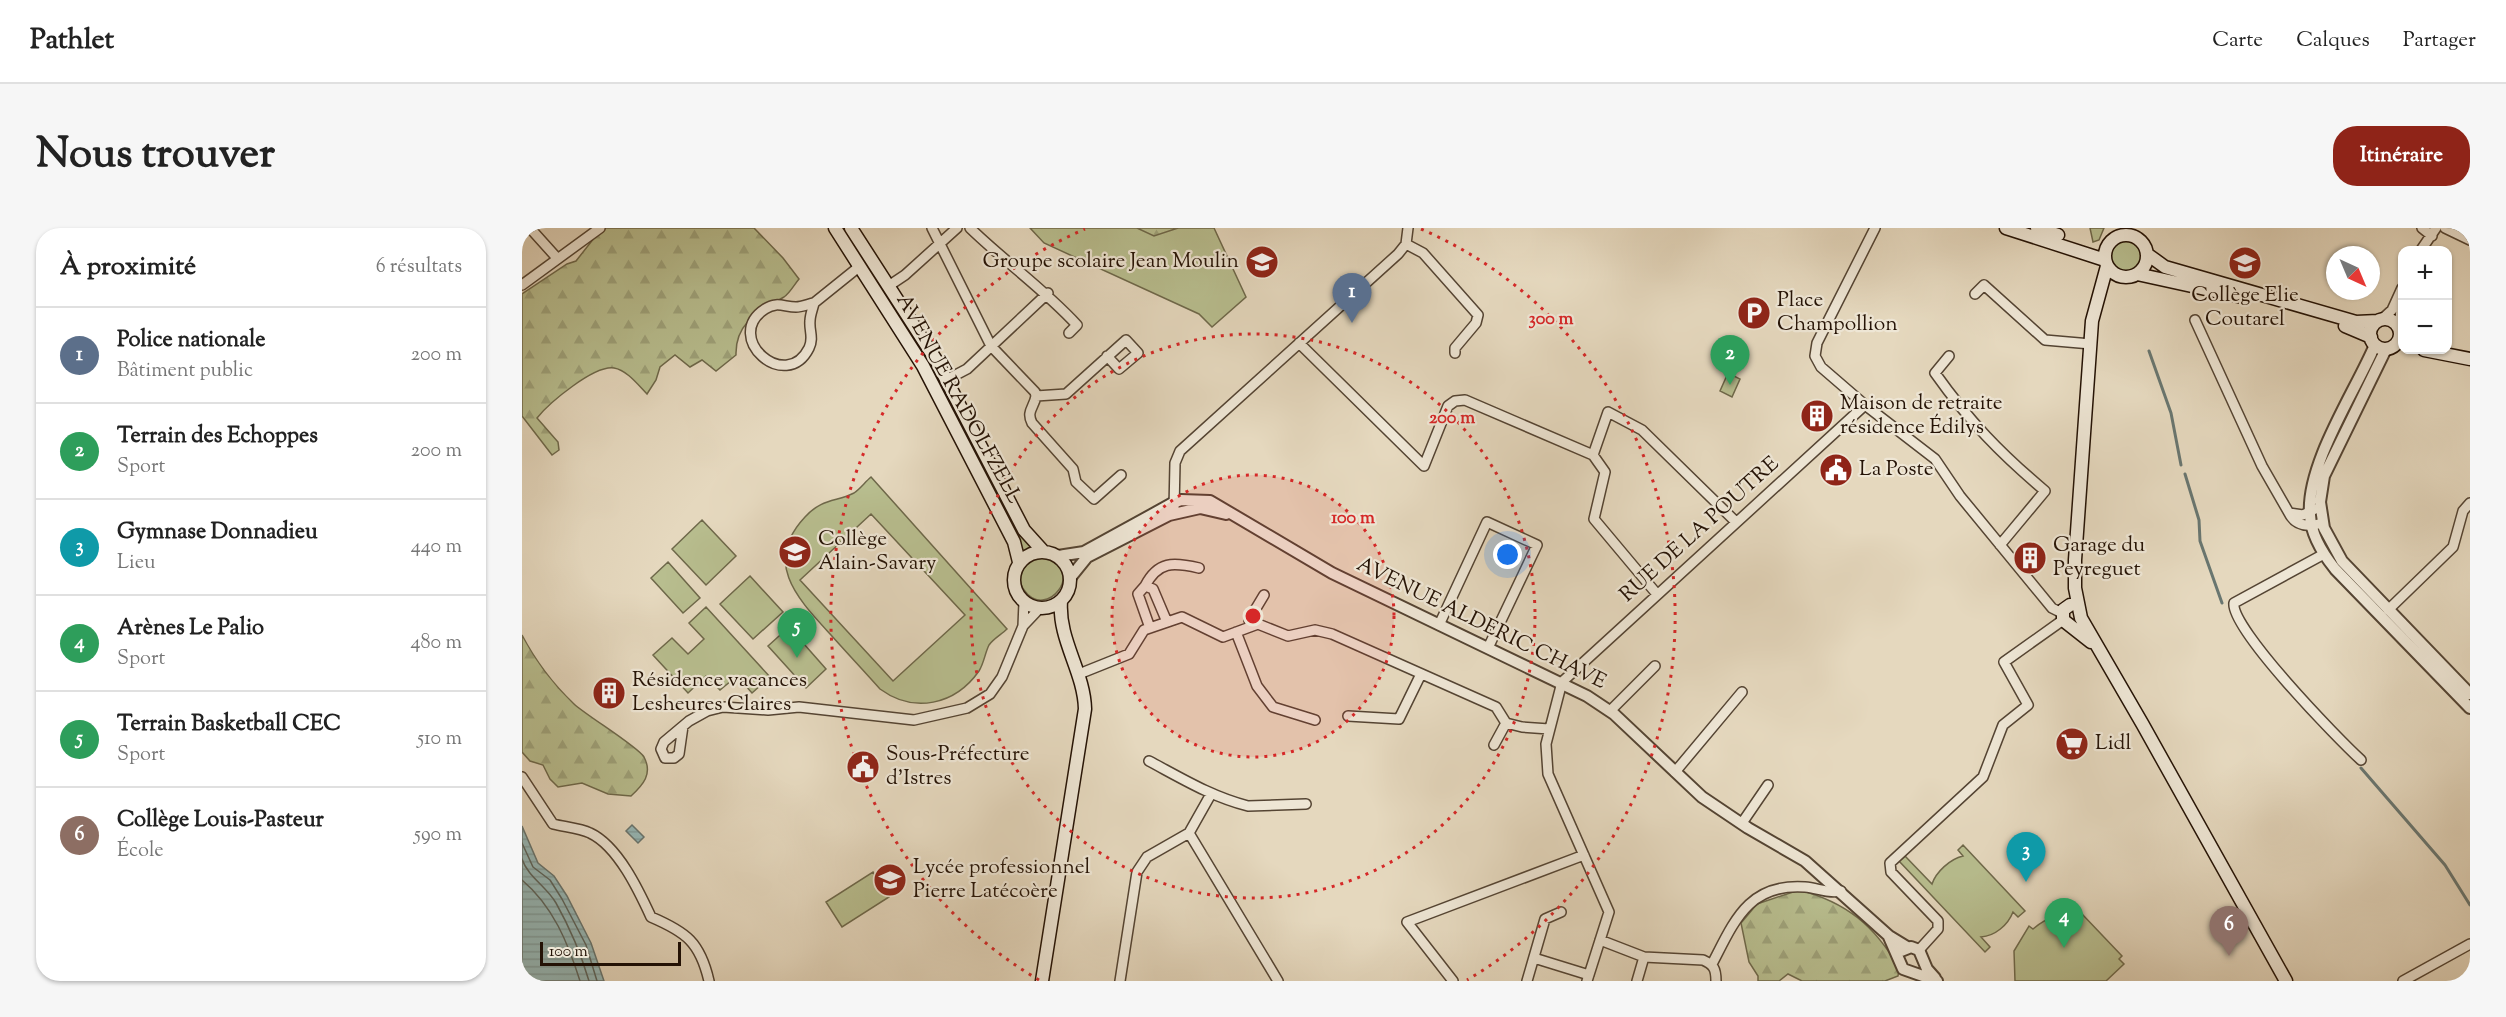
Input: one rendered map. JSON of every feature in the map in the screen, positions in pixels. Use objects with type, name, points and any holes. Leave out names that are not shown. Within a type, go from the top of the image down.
[{"type":"main road","name":"AVENUE RADOLFZELL","points":[[835,228],[901,328],[940,397],[1014,542],[1019,562]]},
{"type":"main road","name":"AVENUE RADOLFZELL","points":[[852,228],[890,285],[946,380],[1024,530],[1043,551]]},
{"type":"main road","points":[[2006,228],[2106,263],[2117,276],[2124,278]]},
{"type":"main road","points":[[2037,228],[2088,245],[2110,243],[2127,232],[2142,243],[2147,254],[2165,267],[2356,322],[2389,320],[2392,339]]},
{"type":"main road","points":[[2108,228],[2110,243],[2098,294],[2091,344],[2074,560],[2076,591],[2071,615],[2097,646],[2144,724],[2286,981]]},
{"type":"main road","points":[[2137,274],[2146,263],[2147,254]]},
{"type":"main road","points":[[2098,294],[2124,278],[2137,274],[2251,299],[2392,339]]},
{"type":"main road","points":[[2380,320],[2372,328],[2392,339]]},
{"type":"main road","points":[[2452,350],[2470,358]]},
{"type":"main road","points":[[2447,354],[2470,358]]},
{"type":"main road","points":[[1041,608],[1061,601],[1067,594],[1070,578],[1066,565],[1058,556],[1043,551],[1033,553],[1019,562],[1013,580],[1015,589],[1024,602],[1041,608],[1065,641]]},
{"type":"main road","points":[[1044,979],[1083,729],[1084,696],[1079,674],[1065,641],[1060,614],[1061,601]]},
{"type":"street","points":[[530,228],[557,258]]},
{"type":"street","points":[[522,285],[600,228]]},
{"type":"street","points":[[932,228],[991,346],[1035,392],[1036,396]]},
{"type":"street","points":[[890,285],[905,275],[957,228]]},
{"type":"street","points":[[970,228],[1007,264],[1048,293],[1077,325],[1069,333]]},
{"type":"street","points":[[1875,228],[1817,343],[1813,357],[1864,405],[1935,459],[1960,496],[2052,608],[2071,615]]},
{"type":"street","points":[[2422,228],[2434,232]]},
{"type":"street","points":[[2445,228],[2470,240]]},
{"type":"street","points":[[2424,246],[2434,232]]},
{"type":"street","points":[[2429,246],[2434,232]]},
{"type":"street","points":[[1174,508],[1175,463],[1180,451],[1398,254],[1407,235],[1478,315],[1476,323],[1455,348],[1455,353]]},
{"type":"street","points":[[814,303],[809,322],[811,341],[801,358],[783,365],[774,364],[758,353],[751,334],[758,315],[776,304],[796,307],[814,303],[860,266]]},
{"type":"street","points":[[1975,294],[1984,285],[2045,340],[2091,344]]},
{"type":"street","points":[[946,380],[967,369],[1048,293]]},
{"type":"street","points":[[2380,320],[2392,310],[2398,298]]},
{"type":"street","points":[[2398,318],[2392,339],[2317,468],[2315,509],[2324,555],[2349,585],[2470,708]]},
{"type":"street","points":[[2194,320],[2262,466],[2289,513],[2296,522],[2318,525]]},
{"type":"street","points":[[1299,343],[1424,466],[1448,406],[1455,401],[1465,400],[1593,455],[1605,472],[1594,519],[1656,593]]},
{"type":"street","points":[[1036,396],[1066,394],[1107,356]]},
{"type":"street","points":[[1949,356],[1935,372],[1960,409],[1997,451],[2045,491],[2001,544]]},
{"type":"street","points":[[1036,396],[1029,408],[1032,423],[1073,469],[1076,482],[1094,499],[1121,475]]},
{"type":"street","name":"RUE DE LA POUTRE","points":[[1562,682],[1656,593],[1864,405]]},
{"type":"street","points":[[1593,455],[1608,412],[1642,430],[1736,522]]},
{"type":"street","name":"AVENUE ALDERIC CHAVE","points":[[1070,578],[1087,557],[1174,508],[1181,500],[1210,501],[1332,573],[1562,682],[1610,711],[1702,797],[1742,824],[1805,861],[1841,891],[1888,936],[1907,947]]},
{"type":"street","points":[[2388,610],[2453,547],[2463,511],[2470,503]]},
{"type":"street","name":"AVENUE ALDERIC CHAVE","points":[[1058,556],[1084,552],[1174,508]]},
{"type":"street","points":[[2289,513],[2297,516],[2315,509]]},
{"type":"street","points":[[1439,625],[1487,522],[1527,540],[1537,545],[1488,648]]},
{"type":"street","points":[[2318,525],[2335,552],[2470,694]]},
{"type":"street","points":[[2324,555],[2234,603],[2233,610],[2251,642],[2273,664],[2324,725],[2361,760]]},
{"type":"street","points":[[1150,628],[1138,594],[1152,572],[1174,562],[1199,568]]},
{"type":"street","points":[[1144,586],[1153,589],[1167,622]]},
{"type":"street","points":[[1252,626],[1249,620],[1264,595]]},
{"type":"street","points":[[683,726],[707,711],[723,707],[768,710],[799,707],[914,720],[967,708],[990,694],[1002,677],[1023,626],[1024,602]]},
{"type":"street","points":[[1023,626],[1041,608]]},
{"type":"street","points":[[1911,972],[1919,968],[1921,955],[1938,929],[1938,921],[1891,872],[1890,863],[1983,777],[2003,725],[2028,705],[2004,662],[2071,615]]},
{"type":"street","points":[[1079,674],[1129,654],[1144,630],[1182,617],[1223,636],[1258,624],[1288,636],[1315,630],[1332,634],[1496,707],[1506,723]]},
{"type":"street","points":[[1236,632],[1257,686],[1273,707],[1315,720]]},
{"type":"street","points":[[1610,711],[1655,666]]},
{"type":"street","points":[[1348,716],[1399,719],[1421,674]]},
{"type":"street","points":[[1534,958],[1588,978],[1609,912],[1548,774],[1546,744],[1562,682]]},
{"type":"street","points":[[1675,772],[1742,692]]},
{"type":"street","points":[[1506,723],[1549,729]]},
{"type":"street","points":[[1494,745],[1506,723]]},
{"type":"street","points":[[1149,761],[1211,794],[1248,806],[1306,804]]},
{"type":"street","points":[[522,777],[553,824],[590,833],[607,846],[636,884],[651,917],[677,928],[696,944],[709,981]]},
{"type":"street","points":[[1742,824],[1768,785]]},
{"type":"street","points":[[1120,981],[1141,863],[1189,833],[1211,794]]},
{"type":"street","points":[[1189,833],[1278,981]]},
{"type":"street","points":[[1453,981],[1407,922],[1584,855]]},
{"type":"street","points":[[1716,981],[1712,964],[1734,920],[1749,903],[1763,894],[1804,887],[1830,893],[1841,891]]},
{"type":"street","points":[[1527,981],[1545,919],[1561,912]]},
{"type":"street","name":"AVENUE ALDERIC CHAVE","points":[[1888,936],[1898,956]]},
{"type":"street","points":[[1600,940],[1644,957],[1703,960],[1712,964]]},
{"type":"street","points":[[2403,981],[2470,944]]},
{"type":"street","points":[[1907,947],[1921,955],[1938,981],[1911,972],[1899,965],[1898,956],[1907,947]]},
{"type":"street","points":[[1637,981],[1644,957]]},
{"type":"green space","points":[[602,228],[754,228],[783,258],[799,279],[786,295],[766,307],[744,326],[737,344],[736,355],[716,371],[702,360],[690,367],[675,355],[660,367],[656,380],[647,394],[628,375],[614,368],[595,372],[573,386],[551,403],[537,418],[558,442],[559,450],[552,455],[522,416],[522,294],[567,264],[576,261]]},
{"type":"green space","points":[[1030,228],[1214,228],[1246,297],[1212,327],[1199,314],[1044,243]]},
{"type":"green space","points":[[1137,228],[1178,228],[1154,236]]},
{"type":"green space","points":[[2090,228],[2104,228],[2099,240],[2093,242]]},
{"type":"green space","points":[[2126,241],[2137,246],[2142,257],[2137,268],[2126,273],[2115,268],[2110,257],[2115,246]]},
{"type":"green space","points":[[898,305],[925,348],[1032,547],[1022,552],[894,310]]},
{"type":"green space","points":[[1728,373],[1740,379],[1732,397],[1720,391]]},
{"type":"green space","points":[[871,477],[1007,629],[989,645],[981,668],[969,683],[958,692],[933,702],[906,702],[880,689],[807,608],[790,580],[786,565],[786,550],[792,534],[805,517],[823,503],[854,493]],"holes":[[[871,514],[965,615],[893,681],[800,580]]]},
{"type":"green space","points":[[702,520],[736,556],[706,585],[672,549]]},
{"type":"green space","points":[[1044,557],[1057,563],[1063,572],[1063,581],[1059,590],[1052,597],[1043,600],[1033,598],[1024,590],[1020,578],[1028,564]]},
{"type":"green space","points":[[668,562],[700,598],[683,613],[651,578]]},
{"type":"green space","points":[[750,576],[783,612],[753,639],[720,604]]},
{"type":"green space","points":[[706,607],[770,677],[752,693],[737,676],[720,690],[706,676],[688,693],[653,655],[672,638],[688,654],[704,639],[689,623]]},
{"type":"green space","points":[[789,627],[826,669],[806,688],[768,646]]},
{"type":"green space","points":[[522,635],[545,671],[574,704],[644,757],[647,763],[647,774],[643,783],[631,796],[608,794],[582,783],[558,787],[550,779],[543,765],[530,761],[522,752]]},
{"type":"green space","points":[[1963,845],[2025,911],[2018,917],[2013,912],[2000,929],[1981,937],[1990,947],[1985,952],[1899,861],[1905,856],[1932,884],[1944,867],[1963,856],[1958,850]]},
{"type":"green space","points":[[873,872],[889,897],[842,927],[826,902]]},
{"type":"green space","points":[[1799,890],[1831,901],[1858,918],[1890,953],[1899,968],[1898,976],[1885,981],[1802,981],[1788,974],[1779,981],[1758,981],[1758,976],[1749,962],[1741,923],[1757,904]]},
{"type":"green space","points":[[2082,914],[2122,956],[2119,959],[2124,964],[2106,981],[2015,981],[2014,951],[2029,926],[2033,929],[2056,916]]},
{"type":"water","points":[[632,825],[644,837],[638,843],[626,831]]},
{"type":"water","points":[[522,826],[538,863],[554,876],[567,896],[591,943],[604,981],[522,981]]},
{"type":"waterway","points":[[2149,351],[2171,413],[2181,465]]},
{"type":"waterway","points":[[2185,474],[2199,520],[2200,541],[2222,603]]},
{"type":"waterway","points":[[2361,768],[2445,865],[2470,905]]},
{"type":"place","name":"Groupe scolaire Jean Moulin","points":[[1262,262]]},
{"type":"place","name":"Collège Elie Coutarel","points":[[2245,263]]},
{"type":"place","name":"Place Champollion","points":[[1754,313]]},
{"type":"place","name":"Police nationale","points":[[1352,323]]},
{"type":"place","name":"Terrain des Echoppes","points":[[1730,385]]},
{"type":"place","name":"Maison de retraite résidence Édilys","points":[[1817,416]]},
{"type":"place","name":"La Poste","points":[[1836,470]]},
{"type":"place","name":"Collège Alain-Savary","points":[[795,552]]},
{"type":"place","name":"Garage du Peyreguet","points":[[2030,558]]},
{"type":"place","name":"Terrain Basketball CEC","points":[[797,658]]},
{"type":"place","name":"Résidence vacances Lesheures Claires","points":[[609,693]]},
{"type":"place","name":"Lidl","points":[[2072,744]]},
{"type":"place","name":"Sous-Préfecture d'Istres","points":[[863,767]]},
{"type":"place","name":"Lycée professionnel Pierre Latécoère","points":[[890,880]]},
{"type":"place","name":"Gymnase Donnadieu","points":[[2026,882]]},
{"type":"place","name":"Arènes Le Palio","points":[[2064,948]]},
{"type":"place","name":"Collège Louis-Pasteur","points":[[2229,956]]}]
